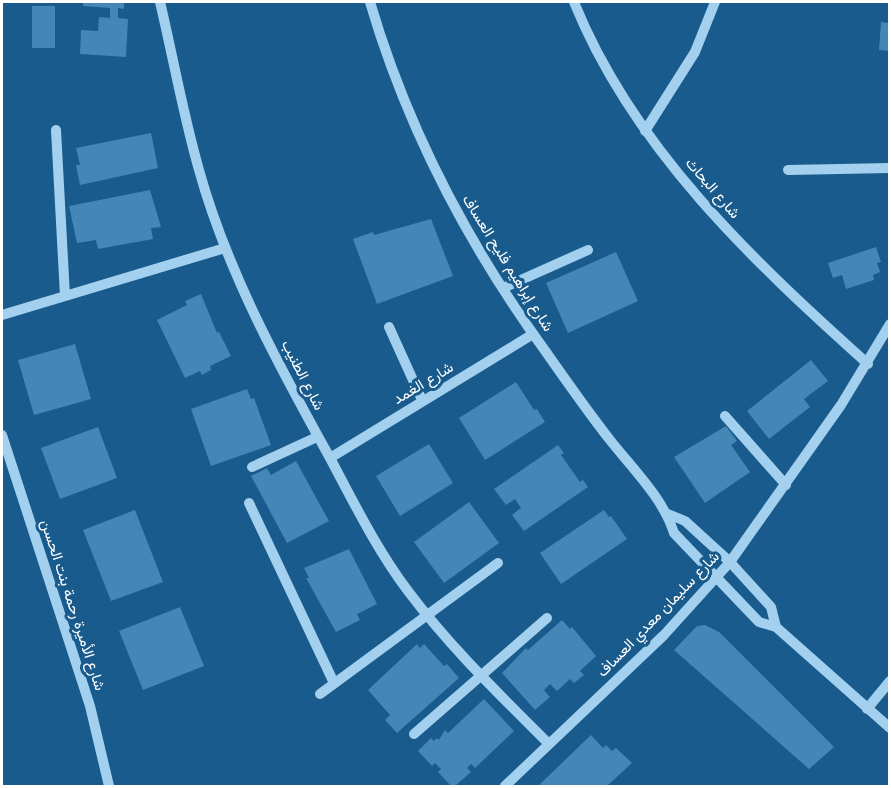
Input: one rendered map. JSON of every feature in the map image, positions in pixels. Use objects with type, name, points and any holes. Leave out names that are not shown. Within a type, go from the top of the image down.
[{"type":"street","name":"شارع الطنيب","points":[[160,2],[199,170],[225,248],[245,294],[317,437],[383,554],[427,616],[481,676],[549,744]]},
{"type":"street","name":"شارع إبراهيم فليح العساف","points":[[370,2],[388,58],[422,144],[457,211],[533,334],[598,424],[668,514],[674,533],[759,622],[776,627],[890,728]]},
{"type":"street","name":"شارع البحاث","points":[[574,2],[591,45],[617,91],[645,131],[717,217],[768,272],[868,364]]},
{"type":"street","points":[[645,131],[695,52],[715,2]]},
{"type":"street","points":[[56,130],[65,296]]},
{"type":"street","points":[[788,170],[890,168]]},
{"type":"street","points":[[2,315],[225,248]]},
{"type":"street","points":[[503,288],[588,250]]},
{"type":"street","name":"شارع سليمان معدي العساف","points":[[505,786],[664,635],[730,562],[868,364],[890,324]]},
{"type":"street","points":[[389,327],[422,400]]},
{"type":"street","name":"شارع الغمد","points":[[330,458],[533,334]]},
{"type":"street","points":[[725,416],[786,484]]},
{"type":"street","name":"شارع الأميرة رحمة بنت الحسن","points":[[2,435],[90,706],[109,786]]},
{"type":"street","points":[[252,467],[317,437]]},
{"type":"street","points":[[249,503],[334,684]]},
{"type":"street","name":"شارع إبراهيم فليح العساف","points":[[668,514],[685,521],[730,562],[771,607],[776,627]]},
{"type":"street","points":[[320,694],[498,563]]},
{"type":"street","points":[[414,734],[547,618]]},
{"type":"street","points":[[867,709],[890,681]]},
{"type":"building","points":[[83,2],[124,2],[124,9],[118,8],[118,18],[128,19],[126,57],[80,54],[81,30],[98,31],[99,17],[110,18],[110,8],[83,6]]},
{"type":"building","points":[[32,6],[55,6],[55,48],[32,48]]},
{"type":"building","points":[[881,22],[890,23],[890,51],[879,50]]},
{"type":"building","points":[[151,133],[158,168],[80,185],[76,165],[80,165],[76,148]]},
{"type":"building","points":[[150,190],[161,227],[151,228],[153,239],[98,249],[96,240],[77,243],[69,206]]},
{"type":"building","points":[[431,219],[453,276],[377,304],[353,239],[373,232],[374,235]]},
{"type":"building","points":[[876,247],[881,262],[877,263],[880,272],[873,275],[874,280],[846,289],[842,275],[833,278],[828,263]]},
{"type":"building","points":[[616,252],[638,301],[568,333],[546,283]]},
{"type":"building","points":[[201,294],[217,333],[219,332],[231,356],[210,366],[211,370],[202,375],[200,371],[185,378],[157,320],[187,305],[185,301]]},
{"type":"building","points":[[75,344],[91,399],[34,415],[18,360]]},
{"type":"building","points":[[811,360],[828,381],[804,399],[810,407],[769,439],[747,411]]},
{"type":"building","points":[[516,382],[534,410],[537,409],[545,422],[485,460],[459,418]]},
{"type":"building","points":[[247,389],[251,399],[254,398],[271,445],[211,466],[191,409]]},
{"type":"building","points":[[726,426],[737,441],[731,445],[750,472],[705,503],[674,457]]},
{"type":"building","points":[[98,427],[117,478],[60,499],[41,448]]},
{"type":"building","points":[[429,444],[453,483],[400,516],[376,476]]},
{"type":"building","points":[[558,445],[564,453],[561,455],[580,482],[583,480],[588,487],[524,531],[512,515],[521,508],[515,499],[506,505],[494,489]]},
{"type":"building","points":[[296,461],[329,521],[287,543],[251,476],[267,468],[271,475]]},
{"type":"building","points":[[469,502],[499,543],[444,583],[414,542]]},
{"type":"building","points":[[135,510],[163,582],[111,601],[83,530]]},
{"type":"building","points":[[604,510],[627,539],[561,584],[540,553]]},
{"type":"building","points":[[349,549],[377,604],[357,614],[360,620],[336,632],[306,578],[309,578],[304,568]]},
{"type":"building","points":[[180,607],[204,666],[143,690],[119,631]]},
{"type":"building","points":[[562,620],[570,629],[572,627],[596,656],[580,671],[584,675],[574,683],[570,679],[557,691],[550,684],[544,690],[550,697],[535,710],[502,673],[526,648],[528,650]]},
{"type":"building","points":[[705,625],[719,632],[834,747],[809,769],[674,650],[697,626]]},
{"type":"building","points":[[417,644],[420,648],[424,644],[444,666],[447,664],[459,678],[397,733],[385,720],[390,715],[368,690]]},
{"type":"building","points":[[484,699],[514,731],[475,768],[471,764],[467,768],[471,772],[455,786],[451,786],[438,772],[441,769],[435,763],[432,766],[418,751],[431,738],[434,741],[437,738],[439,740],[445,730],[448,733]]},
{"type":"building","points":[[591,735],[603,748],[606,745],[612,751],[616,748],[632,763],[607,786],[538,786]]}]
